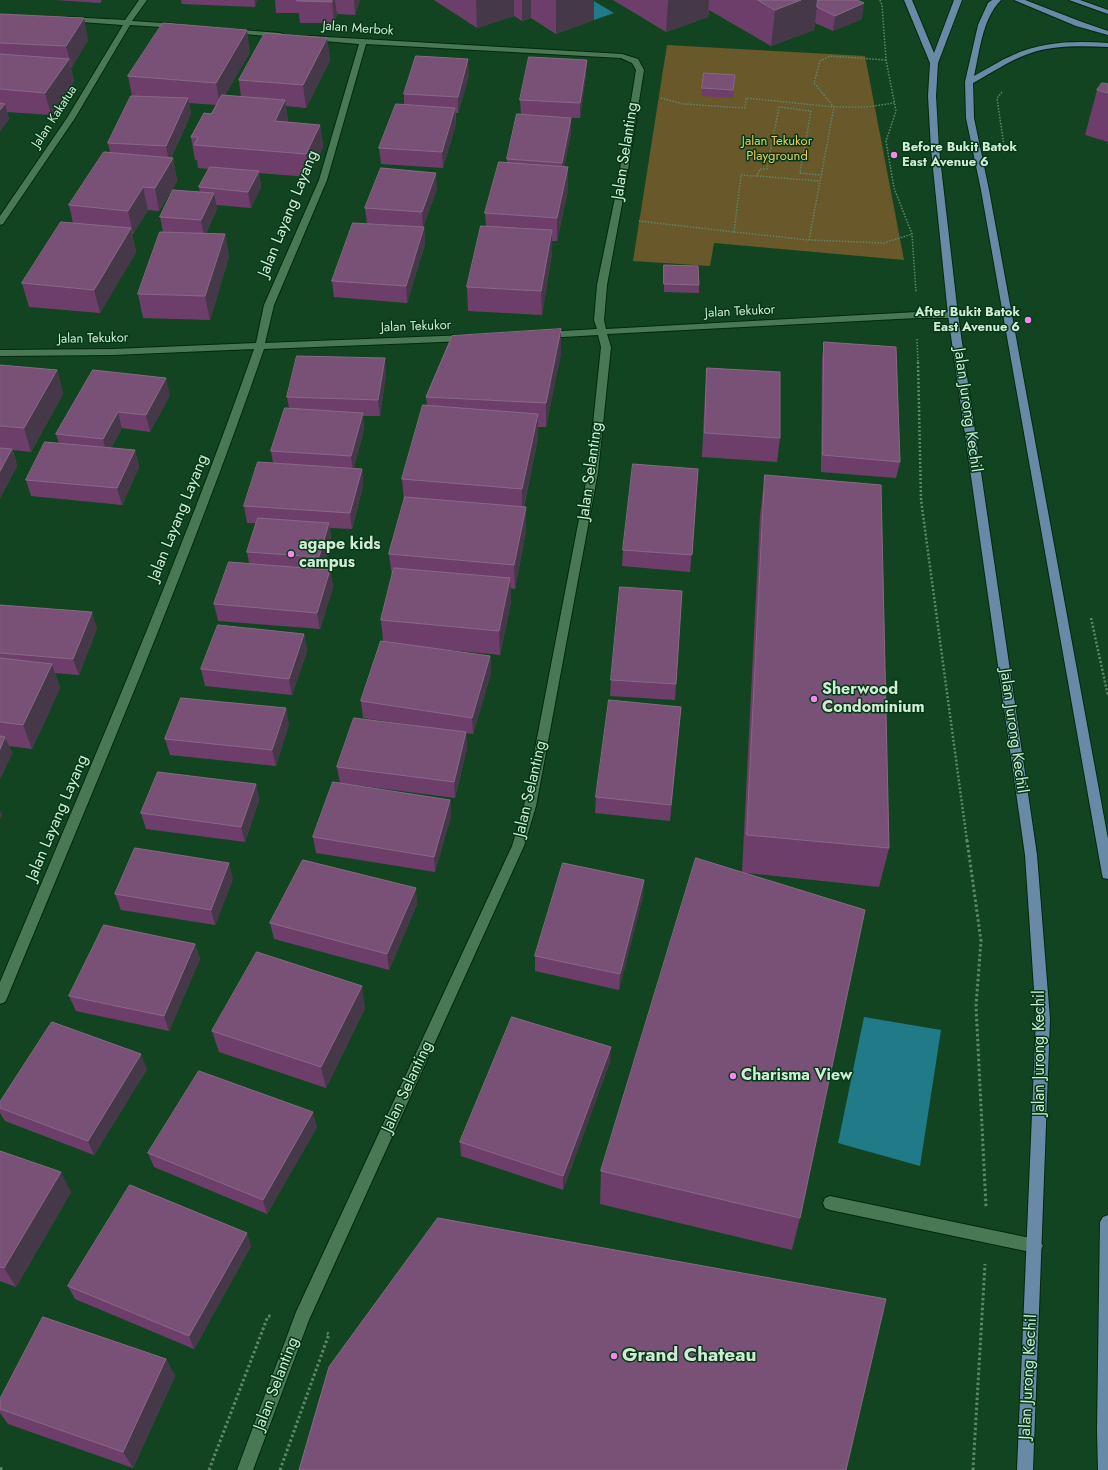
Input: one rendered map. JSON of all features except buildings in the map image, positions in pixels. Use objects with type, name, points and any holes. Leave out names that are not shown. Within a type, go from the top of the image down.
[{"type":"main road","points":[[908,0],[934,63]]},
{"type":"main road","name":"Jalan Jurong Kechil","points":[[958,0],[934,63],[932,96],[935,149],[953,315],[1031,855],[1043,1019],[1025,1470]]},
{"type":"main road","points":[[997,0],[992,3],[982,25],[969,82],[970,118],[985,190],[1108,874]]},
{"type":"main road","points":[[1018,0],[1079,24],[1108,33]]},
{"type":"main road","points":[[1073,0],[1108,12]]},
{"type":"main road","points":[[969,82],[1015,57],[1033,50],[1058,45],[1108,45]]},
{"type":"main road","points":[[1106,1470],[1106,1260],[1108,1222]]},
{"type":"street","name":"Jalan Kakatua","points":[[0,222],[71,118],[128,22],[143,0]]},
{"type":"street","points":[[60,19],[128,22],[183,27]]},
{"type":"street","points":[[222,30],[285,35]]},
{"type":"street","name":"Jalan Merbok","points":[[308,37],[363,42],[622,56],[635,61]]},
{"type":"street","name":"Jalan Layang Layang","points":[[0,998],[101,756],[224,449],[260,346],[269,305],[323,180],[363,42]]},
{"type":"street","name":"Jalan Selanting","points":[[245,1470],[302,1318],[518,846],[528,813],[593,472],[606,347],[598,320],[602,285],[621,188],[640,70],[635,61]]},
{"type":"street","name":"Jalan Tekukor","points":[[538,335],[602,333],[917,315],[953,315]]},
{"type":"street","name":"Jalan Tekukor","points":[[0,353],[113,352],[475,337]]},
{"type":"street","points":[[830,1203],[1035,1246]]},
{"type":"path","points":[[880,0],[882,5],[886,60],[896,111],[886,141],[894,188],[912,234],[917,315],[921,500],[981,941],[976,1006],[987,1237],[973,1470]]},
{"type":"path","points":[[834,107],[814,83],[820,61],[830,56],[886,60]]},
{"type":"path","points":[[1005,159],[997,98],[1007,87]]},
{"type":"path","points":[[636,91],[683,104],[745,108],[746,98],[834,107],[867,107],[895,103]]},
{"type":"path","points":[[757,176],[760,169],[767,169],[779,107],[811,111],[800,173],[820,175]]},
{"type":"path","points":[[809,240],[834,107]]},
{"type":"path","points":[[734,232],[741,175],[819,181]]},
{"type":"path","points":[[614,219],[809,240],[884,243],[912,234]]},
{"type":"path","points":[[208,1470],[268,1316],[302,1318]]},
{"type":"path","points":[[0,1468],[4,1470]]},
{"type":"green space","name":"Jalan Tekukor Playground","points":[[667,45],[865,56],[904,260],[714,243],[710,266],[633,261]]},
{"type":"water","points":[[561,0],[592,0],[614,13],[594,20]]},
{"type":"water","points":[[864,1017],[941,1030],[920,1166],[838,1143]]},
{"type":"place","name":"Before Bukit Batok East Avenue 6","points":[[894,155]]},
{"type":"place","name":"After Bukit Batok East Avenue 6","points":[[1028,320]]},
{"type":"place","name":"agape kids campus","points":[[291,554]]},
{"type":"place","name":"Sherwood Condominium","points":[[814,699]]},
{"type":"place","name":"Charisma View","points":[[733,1076]]},
{"type":"place","name":"Grand Chateau","points":[[614,1356]]}]
